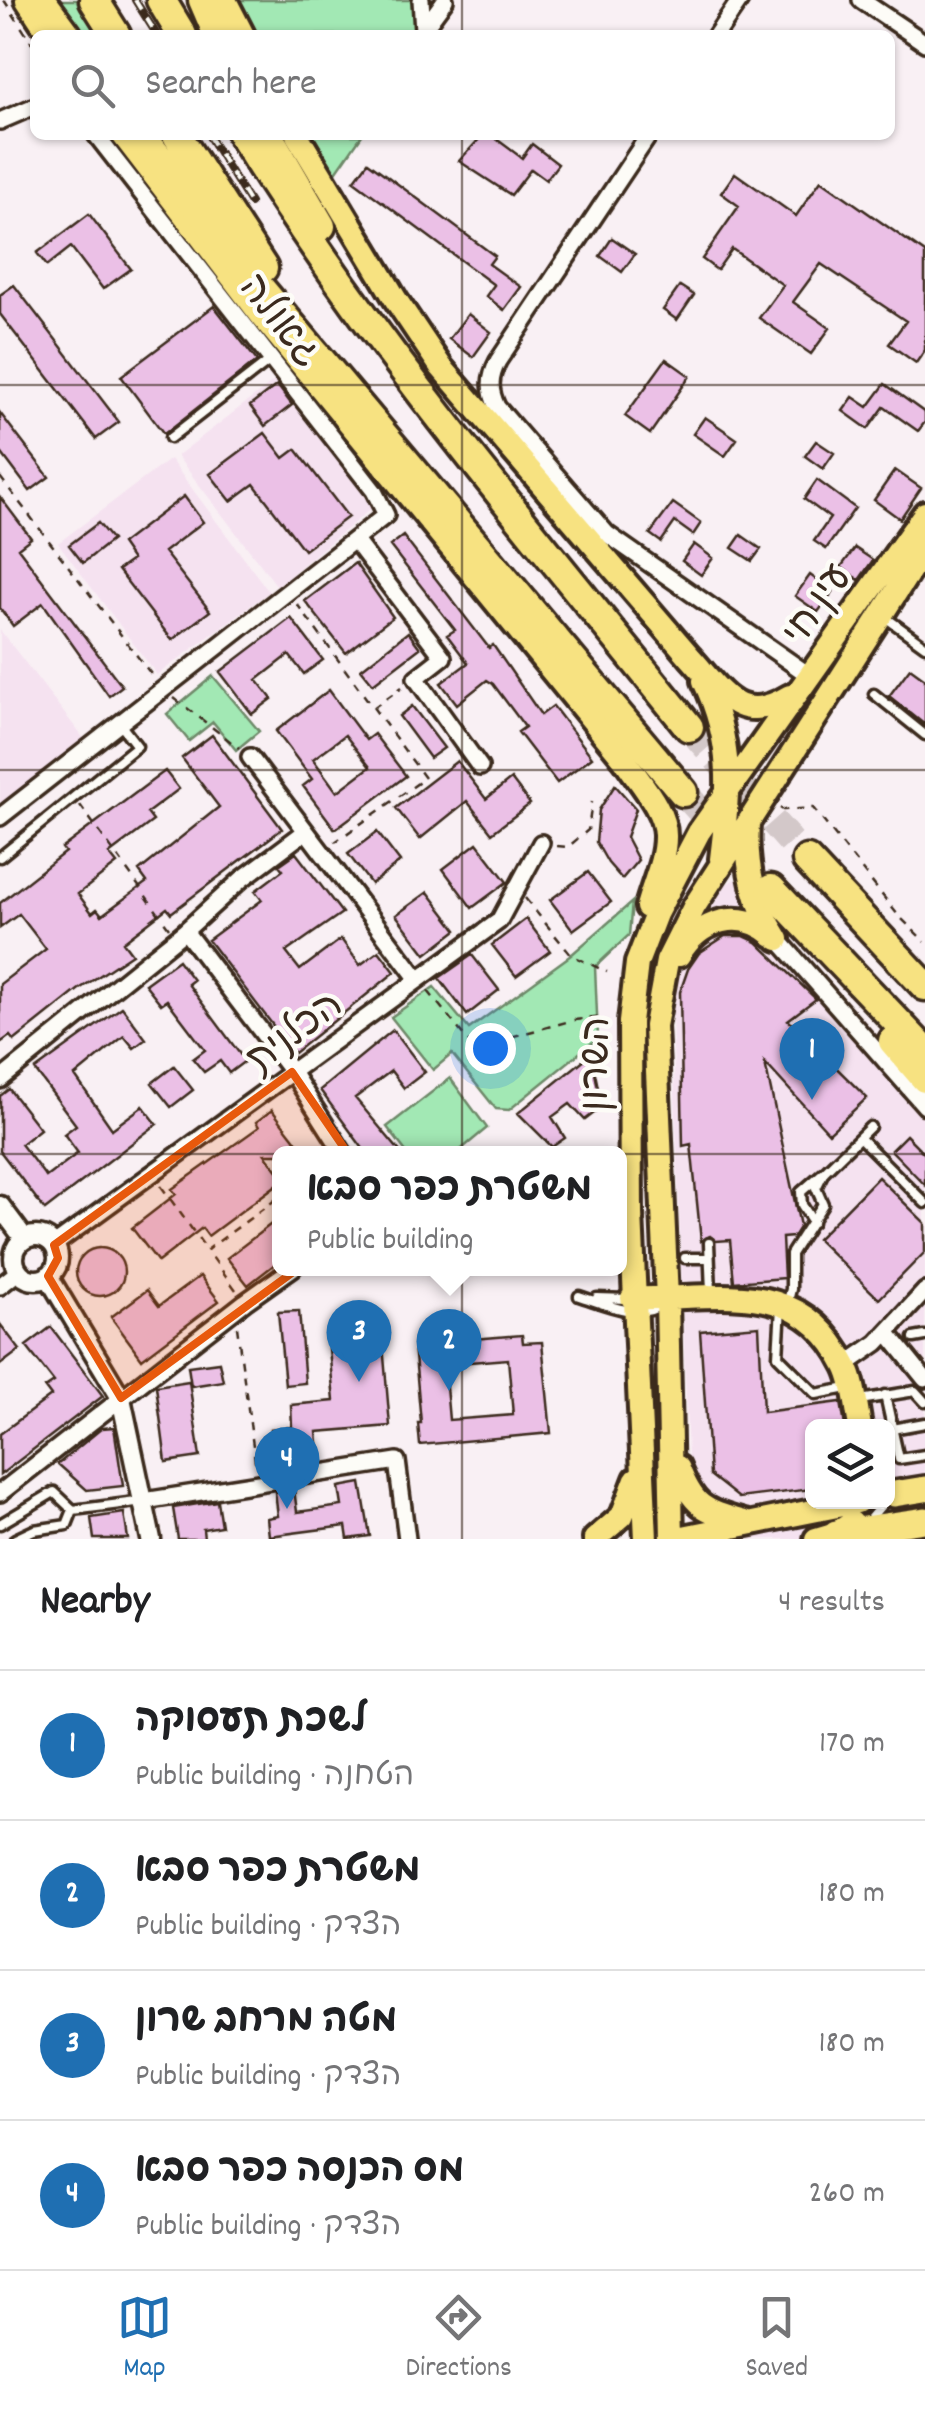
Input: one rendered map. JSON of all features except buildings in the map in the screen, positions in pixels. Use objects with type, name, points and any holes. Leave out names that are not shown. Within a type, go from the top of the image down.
[{"type":"highway","points":[[41,0],[63,30]]},
{"type":"highway","points":[[94,0],[113,30]]},
{"type":"highway","points":[[161,0],[179,30]]},
{"type":"highway","points":[[203,0],[216,30]]},
{"type":"highway","points":[[145,140],[200,214],[684,792]]},
{"type":"highway","points":[[180,140],[268,275],[392,444]]},
{"type":"highway","points":[[245,140],[283,202],[443,423],[688,727],[358,280],[314,216],[271,140]]},
{"type":"highway","points":[[807,860],[925,986]]},
{"type":"highway","points":[[772,889],[925,1051]]},
{"type":"highway","points":[[797,918],[866,1010],[925,1078]]},
{"type":"highway","points":[[868,1520],[925,1489]]},
{"type":"highway","points":[[868,1520],[925,1520]]},
{"type":"main road","points":[[27,0],[47,30]]},
{"type":"main road","points":[[225,0],[240,30]]},
{"type":"main road","points":[[127,140],[260,315],[624,760],[658,813],[665,831],[664,848],[647,907],[640,954]]},
{"type":"main road","points":[[300,140],[441,367],[729,699],[744,708],[762,710],[804,684]]},
{"type":"main road","name":"עין חי","points":[[761,784],[766,736],[925,513]]},
{"type":"main road","name":"עין חי","points":[[761,784],[925,547]]},
{"type":"main road","points":[[690,656],[723,729],[761,784]]},
{"type":"main road","points":[[624,760],[655,785],[697,801],[761,784]]},
{"type":"main road","points":[[720,868],[761,784]]},
{"type":"main road","name":"השרון","points":[[673,1539],[656,1014],[663,975],[675,941],[748,823],[761,784]]},
{"type":"main road","name":"השרון","points":[[646,1539],[632,1304],[630,1022],[634,975],[683,857],[761,784]]},
{"type":"main road","points":[[748,823],[747,855],[753,888],[778,939]]},
{"type":"main road","points":[[656,1014],[681,952],[700,929],[742,918],[759,924],[778,939]]},
{"type":"main road","points":[[632,1304],[746,1296],[784,1304],[816,1327],[846,1364],[859,1419]]},
{"type":"main road","points":[[672,1454],[699,1506],[747,1523]]},
{"type":"main road","points":[[595,1539],[617,1522],[628,1507],[640,1456]]},
{"type":"main road","points":[[673,1539],[821,1509]]},
{"type":"street","points":[[421,0],[423,30],[444,0]]},
{"type":"street","points":[[719,30],[740,0]]},
{"type":"street","points":[[861,0],[925,44]]},
{"type":"street","points":[[0,121],[30,108]]},
{"type":"street","name":"גאולה","points":[[100,140],[374,490],[386,515],[356,542]]},
{"type":"street","points":[[647,140],[498,360],[490,387],[497,407],[607,534],[804,684]]},
{"type":"street","points":[[0,818],[356,542],[444,656],[416,678],[480,766]]},
{"type":"street","points":[[250,757],[417,978]]},
{"type":"street","points":[[0,1080],[180,934],[242,878],[306,831]]},
{"type":"street","name":"הכלנית","points":[[54,1245],[499,921],[541,843]]},
{"type":"street","points":[[180,934],[292,1072],[339,1146]]},
{"type":"street","points":[[778,939],[925,1106]]},
{"type":"street","points":[[0,1206],[24,1238]]},
{"type":"street","points":[[37,1235],[54,1245],[58,1258],[48,1276],[32,1280],[18,1272],[14,1250],[24,1238],[37,1235]]},
{"type":"street","points":[[0,1286],[18,1272]]},
{"type":"street","points":[[48,1276],[121,1398],[151,1539]]},
{"type":"street","points":[[0,1493],[283,1276]]},
{"type":"street","points":[[846,1364],[888,1332],[925,1291]]},
{"type":"street","points":[[888,1332],[925,1379]]},
{"type":"street","points":[[144,1501],[401,1460],[407,1539]]},
{"type":"lane","points":[[170,438],[272,358]]},
{"type":"lane","points":[[881,614],[925,646]]},
{"type":"lane","points":[[874,694],[925,735]]},
{"type":"lane","points":[[0,856],[137,746],[120,724]]},
{"type":"lane","points":[[813,1222],[802,1205],[801,1192],[870,1128]]},
{"type":"lane","points":[[860,1138],[925,1203]]},
{"type":"lane","points":[[824,1172],[816,1188],[823,1204],[791,1254],[792,1289],[784,1304],[778,1356],[816,1394],[885,1396],[916,1390],[925,1402]]},
{"type":"lane","points":[[709,1242],[711,1297]]},
{"type":"lane","points":[[686,1258],[710,1258]]},
{"type":"lane","points":[[568,1295],[632,1304]]},
{"type":"lane","points":[[914,1338],[925,1336]]},
{"type":"lane","points":[[885,1396],[890,1419]]},
{"type":"lane","points":[[895,1428],[925,1423]]},
{"type":"lane","points":[[895,1444],[898,1459],[925,1455]]},
{"type":"lane","points":[[0,1524],[54,1492],[74,1510],[144,1501]]},
{"type":"lane","points":[[15,1539],[34,1530],[68,1524],[74,1510]]},
{"type":"path","points":[[4,0],[30,40]]},
{"type":"path","points":[[0,477],[164,690],[250,757]]},
{"type":"path","points":[[289,594],[426,778],[322,851]]},
{"type":"path","points":[[373,708],[416,678]]},
{"type":"path","points":[[761,784],[783,810],[812,808],[925,942]]},
{"type":"path","points":[[75,798],[180,934]]},
{"type":"path","points":[[541,843],[568,848],[588,830],[592,802]]},
{"type":"path","points":[[518,889],[570,955],[607,972]]},
{"type":"path","points":[[417,978],[473,1047],[574,1020],[606,1017]]},
{"type":"path","points":[[152,1174],[207,1250],[240,1307],[258,1481]]},
{"type":"path","points":[[207,1250],[272,1202]]},
{"type":"highlighted area","points":[[292,1072],[373,1190],[367,1218],[121,1398],[48,1276],[58,1258],[54,1245]]},
{"type":"shaded area","points":[[282,375],[378,503],[277,586],[177,456]]},
{"type":"shaded area","points":[[170,459],[269,592],[157,675],[58,543]]},
{"type":"shaded area","points":[[0,630],[85,740],[0,805]]},
{"type":"shaded area","points":[[735,879],[925,1087],[925,1539],[691,1539],[670,961],[712,892]]},
{"type":"green space","points":[[51,0],[84,0],[101,30],[74,30]]},
{"type":"green space","points":[[231,0],[451,0],[431,30],[245,30]]},
{"type":"green space","points":[[303,140],[359,140],[328,184]]},
{"type":"green space","points":[[213,676],[259,731],[236,750],[213,722],[189,741],[167,714]]},
{"type":"green space","points":[[632,902],[629,935],[595,967],[598,1038],[509,1110],[496,1109],[452,1054],[433,1070],[391,1017],[434,987],[469,1029],[571,955]]},
{"type":"green space","points":[[450,1078],[487,1128],[465,1146],[402,1146],[387,1127]]},
{"type":"tunnel","points":[[689,727],[807,860]]},
{"type":"tunnel","points":[[683,792],[726,839]]},
{"type":"railway","points":[[135,0],[154,30]]},
{"type":"railway","points":[[211,140],[250,203]]},
{"type":"place","name":"לשכת תעסוקה","points":[[812,1100]]},
{"type":"place","name":"מטה מרחב שרון","points":[[359,1382]]},
{"type":"place","name":"משטרת כפר סבא","points":[[449,1391]]},
{"type":"place","name":"מס הכנסה כפר סבא","points":[[287,1509]]}]
